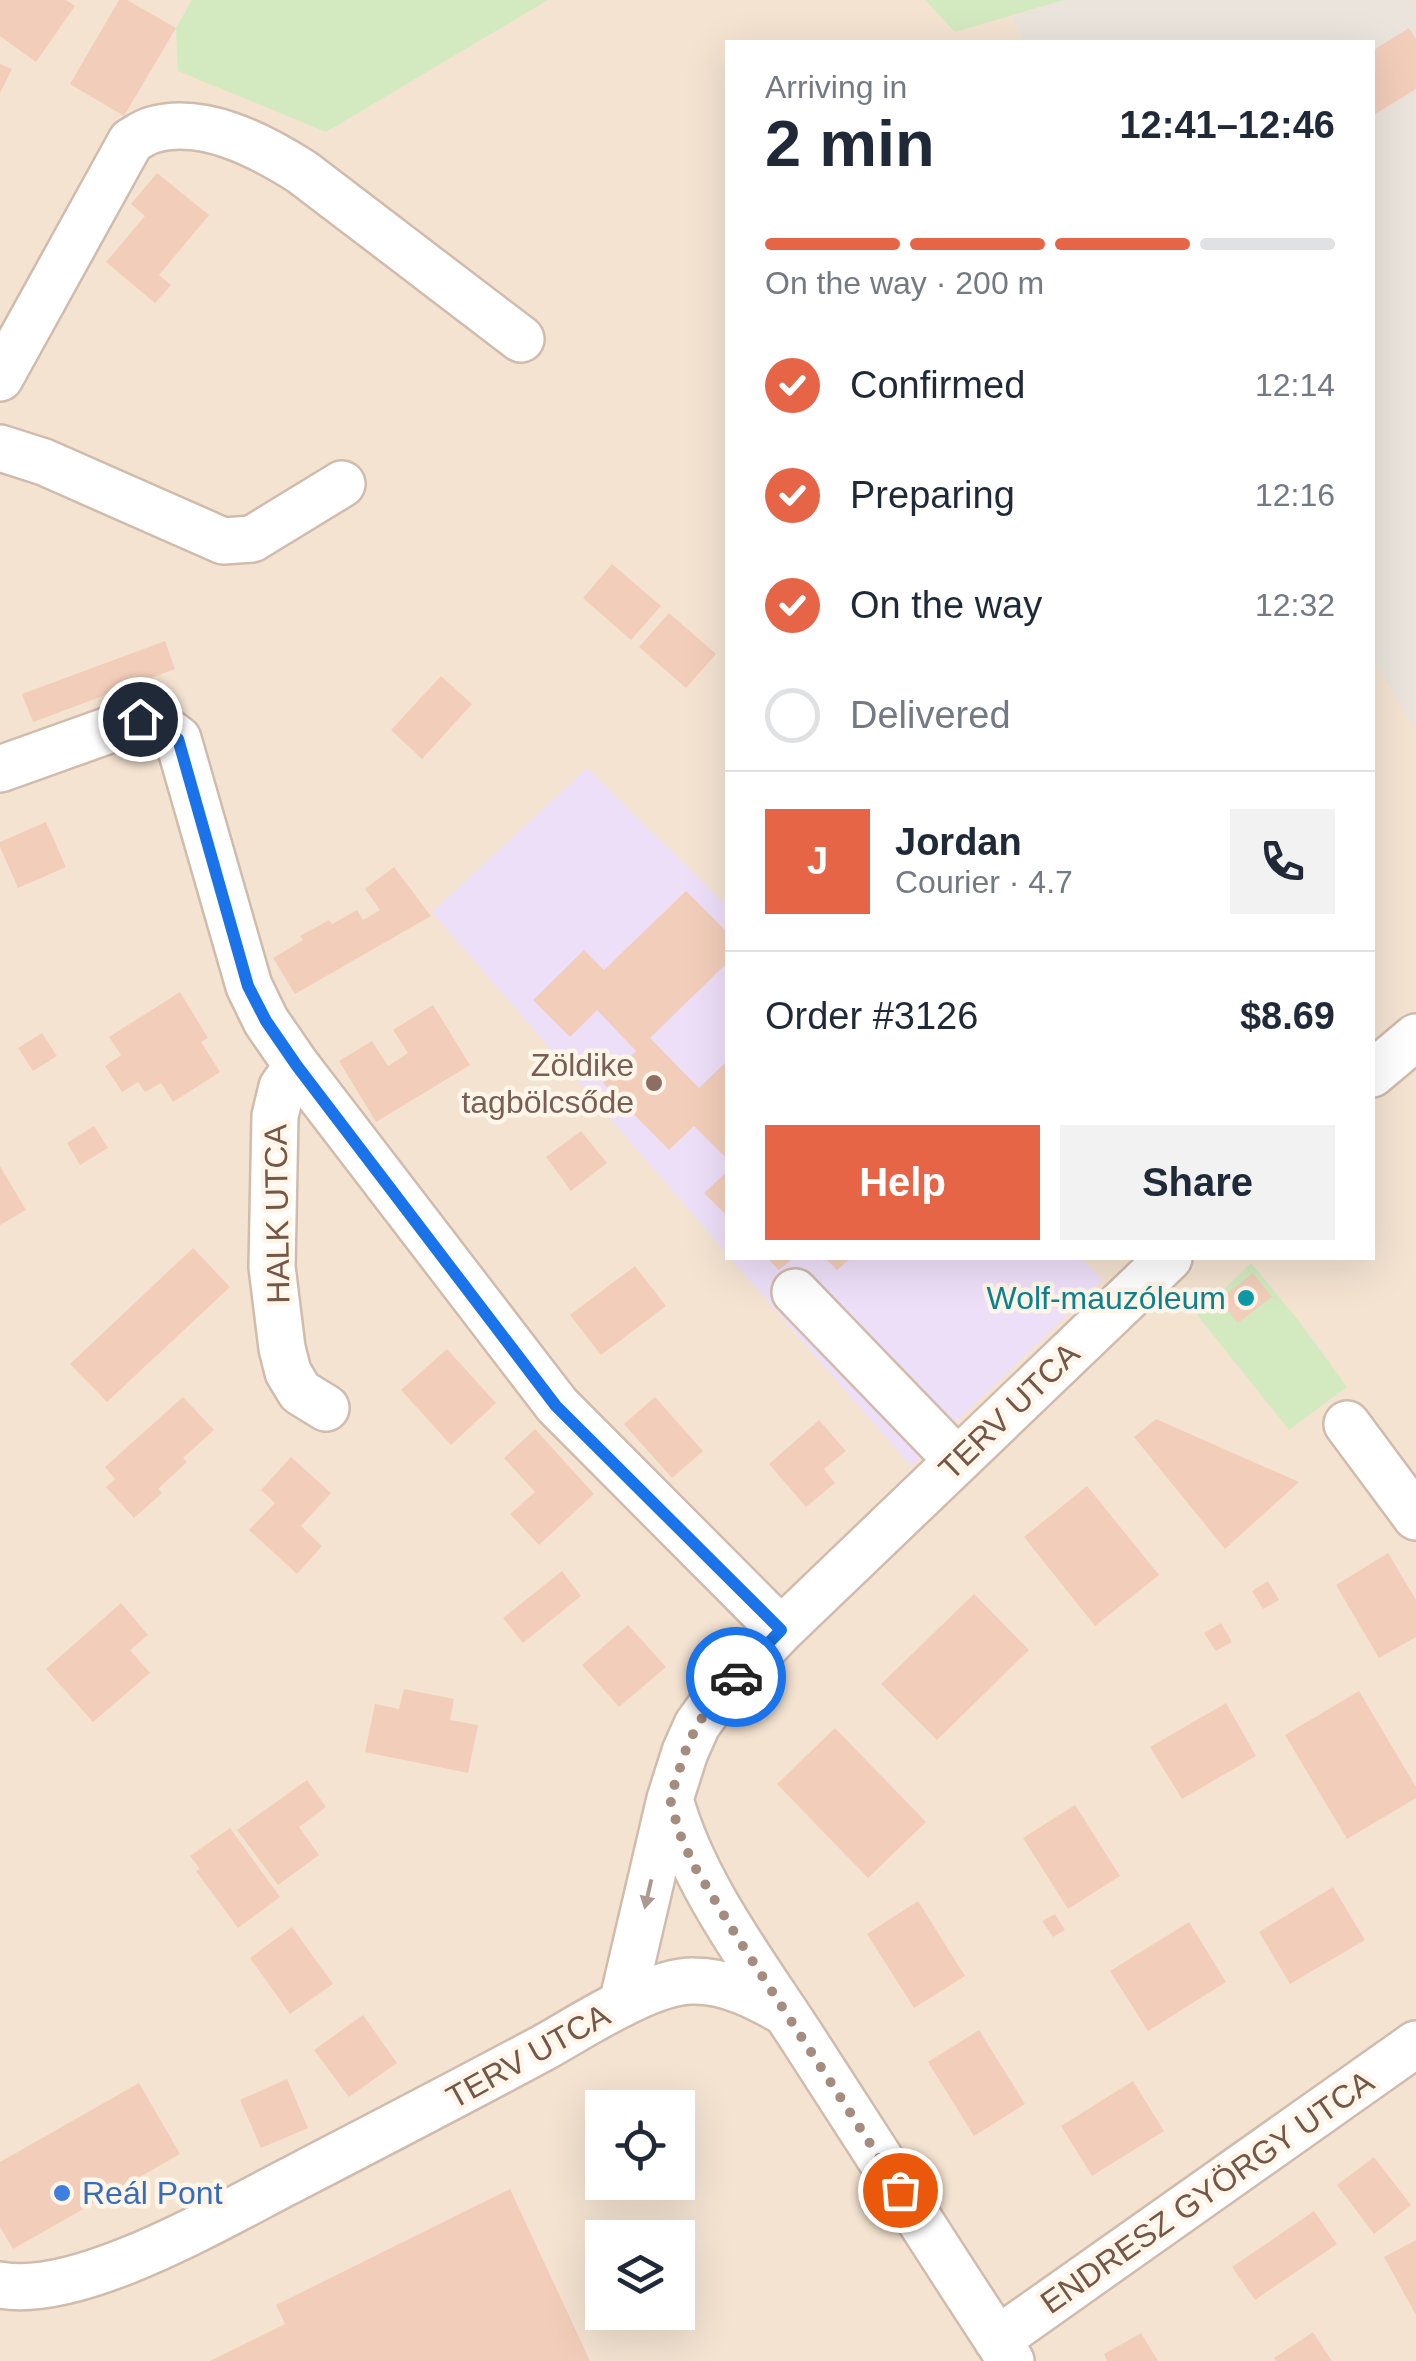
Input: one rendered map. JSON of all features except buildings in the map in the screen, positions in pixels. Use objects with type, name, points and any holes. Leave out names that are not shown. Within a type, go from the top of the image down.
[{"type":"street","points":[[0,378],[131,140],[152,130],[182,127],[218,130],[270,152],[302,172],[521,340]]},
{"type":"street","points":[[0,448],[44,462],[222,541],[252,540],[342,484]]},
{"type":"street","name":"HALK UTCA","points":[[0,769],[140,719],[162,727],[178,739],[248,986],[266,1021],[556,1406],[781,1630]]},
{"type":"street","points":[[1375,1071],[1416,1037]]},
{"type":"street","name":"HALK UTCA","points":[[297,1066],[282,1087],[274,1116],[272,1266],[288,1372],[300,1392],[326,1408]]},
{"type":"street","name":"TERV UTCA","points":[[0,2285],[41,2287],[82,2277],[185,2233],[426,2112],[622,2004],[670,1799],[697,1725],[718,1696],[781,1630],[1167,1260]]},
{"type":"street","points":[[795,1292],[958,1460]]},
{"type":"street","points":[[1348,1424],[1416,1517]]},
{"type":"street","points":[[670,1799],[693,1864],[1004,2351]]},
{"type":"street","points":[[622,2004],[668,1984],[694,1980],[749,1992],[786,2013]]},
{"type":"street","name":"ENDRESZ GYÖRGY UTCA","points":[[1004,2351],[1416,2044]]},
{"type":"shaded area","points":[[0,0],[1416,0],[1416,2361],[0,2361]]},
{"type":"shaded area","points":[[1064,0],[1413,0],[1416,5],[1416,731],[1375,661],[1375,40],[1024,40],[1012,17]]},
{"type":"shaded area","name":"Zöldike tagbölcsőde","points":[[587,768],[725,904],[725,1252],[432,912]]},
{"type":"shaded area","points":[[732,1260],[1083,1260],[1103,1280],[911,1466]]},
{"type":"green space","points":[[192,0],[548,0],[326,132],[178,71],[176,28]]},
{"type":"green space","points":[[925,0],[1064,0],[955,32]]},
{"type":"green space","points":[[1251,1263],[1347,1387],[1289,1430],[1197,1315]]},
{"type":"way so far","points":[[736,1677],[697,1725],[685,1752],[670,1799],[679,1832],[693,1864],[737,1937],[900,2190]]},
{"type":"place","name":"Zöldike tagbölcsőde","points":[[654,1083]]},
{"type":"place","name":"Wolf-mauzóleum","points":[[1246,1298]]},
{"type":"place","name":"Reál Pont","points":[[62,2193]]},
{"type":"route","points":[[140,719],[162,727],[178,739],[248,986],[297,1066],[556,1406],[781,1630],[736,1677]]}]
